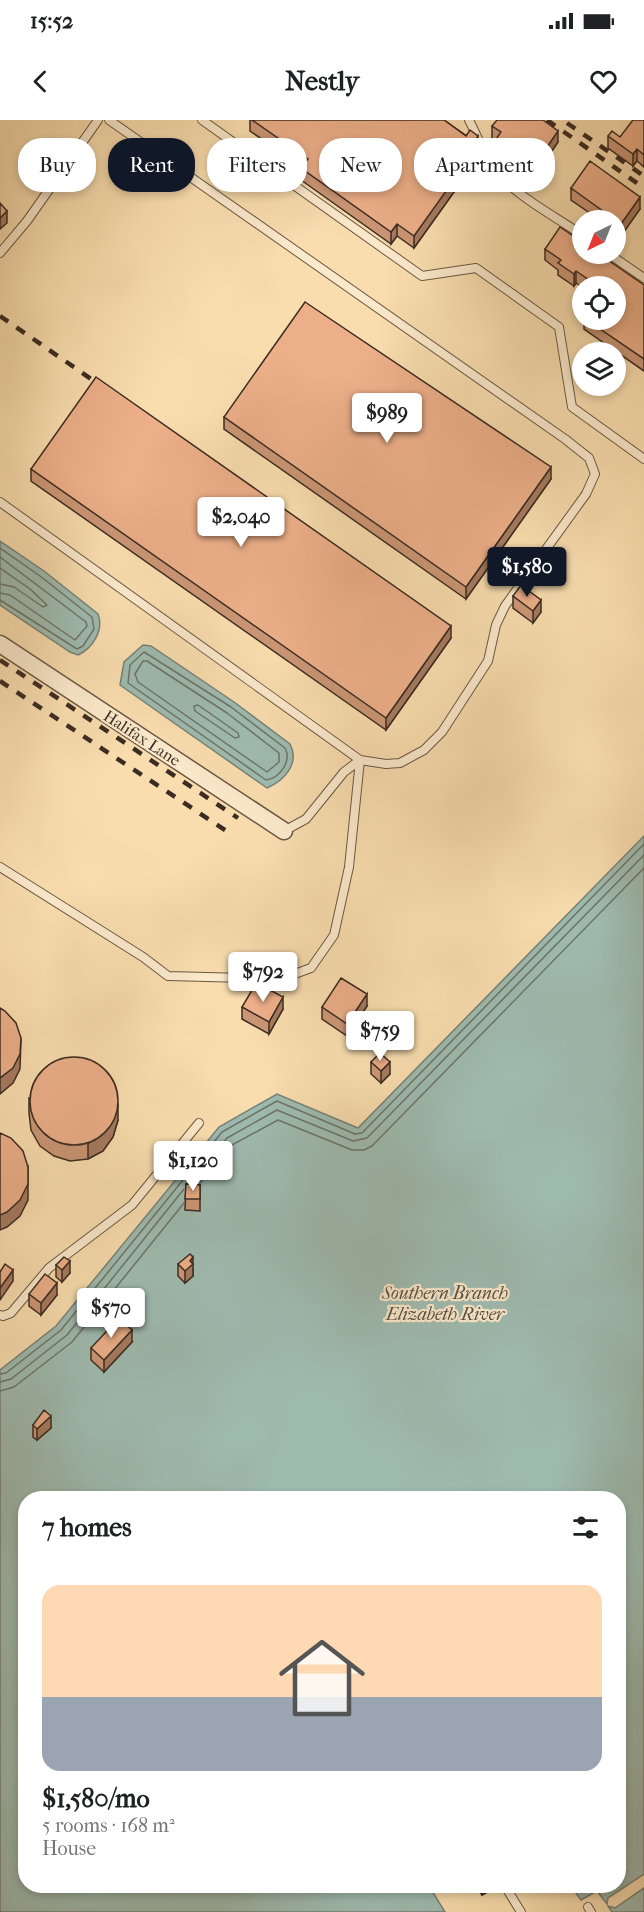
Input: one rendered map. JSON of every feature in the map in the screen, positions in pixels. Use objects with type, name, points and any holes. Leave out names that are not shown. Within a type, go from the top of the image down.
[{"type":"street","name":"Halifax Lane","points":[[0,644],[284,831]]},
{"type":"lane","points":[[0,253],[27,221],[98,120]]},
{"type":"lane","points":[[0,502],[360,760],[386,764],[400,763],[424,750],[442,732],[488,661],[496,625],[505,606],[586,494],[594,474],[589,458],[109,120]]},
{"type":"lane","points":[[202,120],[422,276],[476,268],[559,327],[572,408],[644,459]]},
{"type":"lane","points":[[469,120],[490,162],[499,173],[514,187],[572,228]]},
{"type":"lane","points":[[624,264],[644,278]]},
{"type":"lane","points":[[284,831],[306,819],[344,772],[360,760]]},
{"type":"lane","points":[[0,867],[143,957],[168,976],[281,980],[311,968],[334,935],[350,867],[360,760]]},
{"type":"lane","points":[[0,1315],[11,1313],[49,1268],[132,1205],[199,1123]]},
{"type":"lane","points":[[509,1893],[521,1912]]},
{"type":"water","points":[[0,541],[44,571],[98,614],[100,626],[96,638],[83,652],[78,655],[70,652],[0,605]]},
{"type":"water","points":[[143,645],[151,646],[234,702],[290,744],[293,758],[285,776],[267,788],[120,685],[124,662]]},
{"type":"water","name":"Southern Branch Elizabeth River","points":[[644,836],[644,1874],[626,1886],[626,1491],[18,1491],[18,1893],[433,1893],[445,1912],[0,1912],[0,1370],[56,1326],[219,1127],[277,1094],[358,1128]]},
{"type":"water","points":[[644,1888],[644,1912],[612,1912],[608,1906],[615,1908]]},
{"type":"water","name":"Southern Branch Elizabeth River","points":[[576,1893],[593,1893],[581,1900]]},
{"type":"water","name":"Southern Branch Elizabeth River","points":[[599,1893],[616,1893],[608,1898],[607,1904]]},
{"type":"building","points":[[252,120],[444,120],[466,136],[470,130],[478,136],[477,138],[414,138],[414,192],[445,192],[414,236],[397,224],[391,232],[335,192],[402,192],[402,138],[319,138],[319,181],[307,172],[307,138],[278,138]]},
{"type":"building","points":[[497,120],[543,120],[558,131],[553,138],[497,138],[501,132],[492,126]]},
{"type":"building","points":[[633,120],[644,120],[644,155],[637,149],[633,154],[608,136],[612,131],[620,137]]},
{"type":"building","points":[[590,161],[640,197],[626,217],[626,210],[602,210],[571,188]]},
{"type":"building","points":[[0,203],[7,211],[0,218]]},
{"type":"building","points":[[560,227],[572,235],[572,264],[614,264],[644,285],[644,359],[626,347],[626,342],[619,342],[602,330],[626,330],[626,276],[583,276],[576,271],[574,274],[558,263],[561,260],[545,249]]},
{"type":"building","points":[[305,302],[551,467],[466,587],[224,417]]},
{"type":"building","points":[[96,377],[451,626],[386,718],[31,469]]},
{"type":"building","points":[[521,585],[541,600],[533,611],[513,596]]},
{"type":"building","points":[[341,978],[367,994],[347,1024],[322,1007]]},
{"type":"building","points":[[255,985],[260,988],[261,985],[283,997],[269,1022],[242,1007]]},
{"type":"building","points":[[0,1008],[16,1023],[21,1038],[20,1054],[13,1068],[0,1078]]},
{"type":"building","points":[[380,1053],[390,1062],[381,1071],[371,1062]]},
{"type":"building","points":[[74,1057],[91,1060],[105,1070],[115,1084],[118,1101],[115,1118],[105,1132],[91,1142],[74,1145],[57,1142],[43,1132],[33,1118],[30,1101],[33,1084],[43,1070],[57,1060]]},
{"type":"building","points":[[0,1133],[11,1138],[23,1151],[28,1167],[28,1184],[20,1200],[0,1215]]},
{"type":"building","points":[[186,1184],[200,1185],[200,1199],[185,1199]]},
{"type":"building","points":[[190,1254],[193,1257],[190,1261],[193,1264],[185,1271],[178,1264]]},
{"type":"building","points":[[64,1257],[70,1261],[62,1270],[56,1265]]},
{"type":"building","points":[[5,1264],[13,1270],[0,1288],[0,1272]]},
{"type":"building","points":[[45,1274],[57,1283],[41,1303],[29,1294]]},
{"type":"building","points":[[119,1318],[132,1330],[104,1360],[91,1348]]},
{"type":"building","points":[[44,1410],[51,1416],[37,1429],[33,1425]]},
{"type":"railway","points":[[547,120],[644,188]]},
{"type":"railway","points":[[567,123],[644,176]]},
{"type":"railway","points":[[0,316],[107,390]]},
{"type":"railway","points":[[0,660],[238,818]]},
{"type":"railway","points":[[0,681],[228,832]]}]
